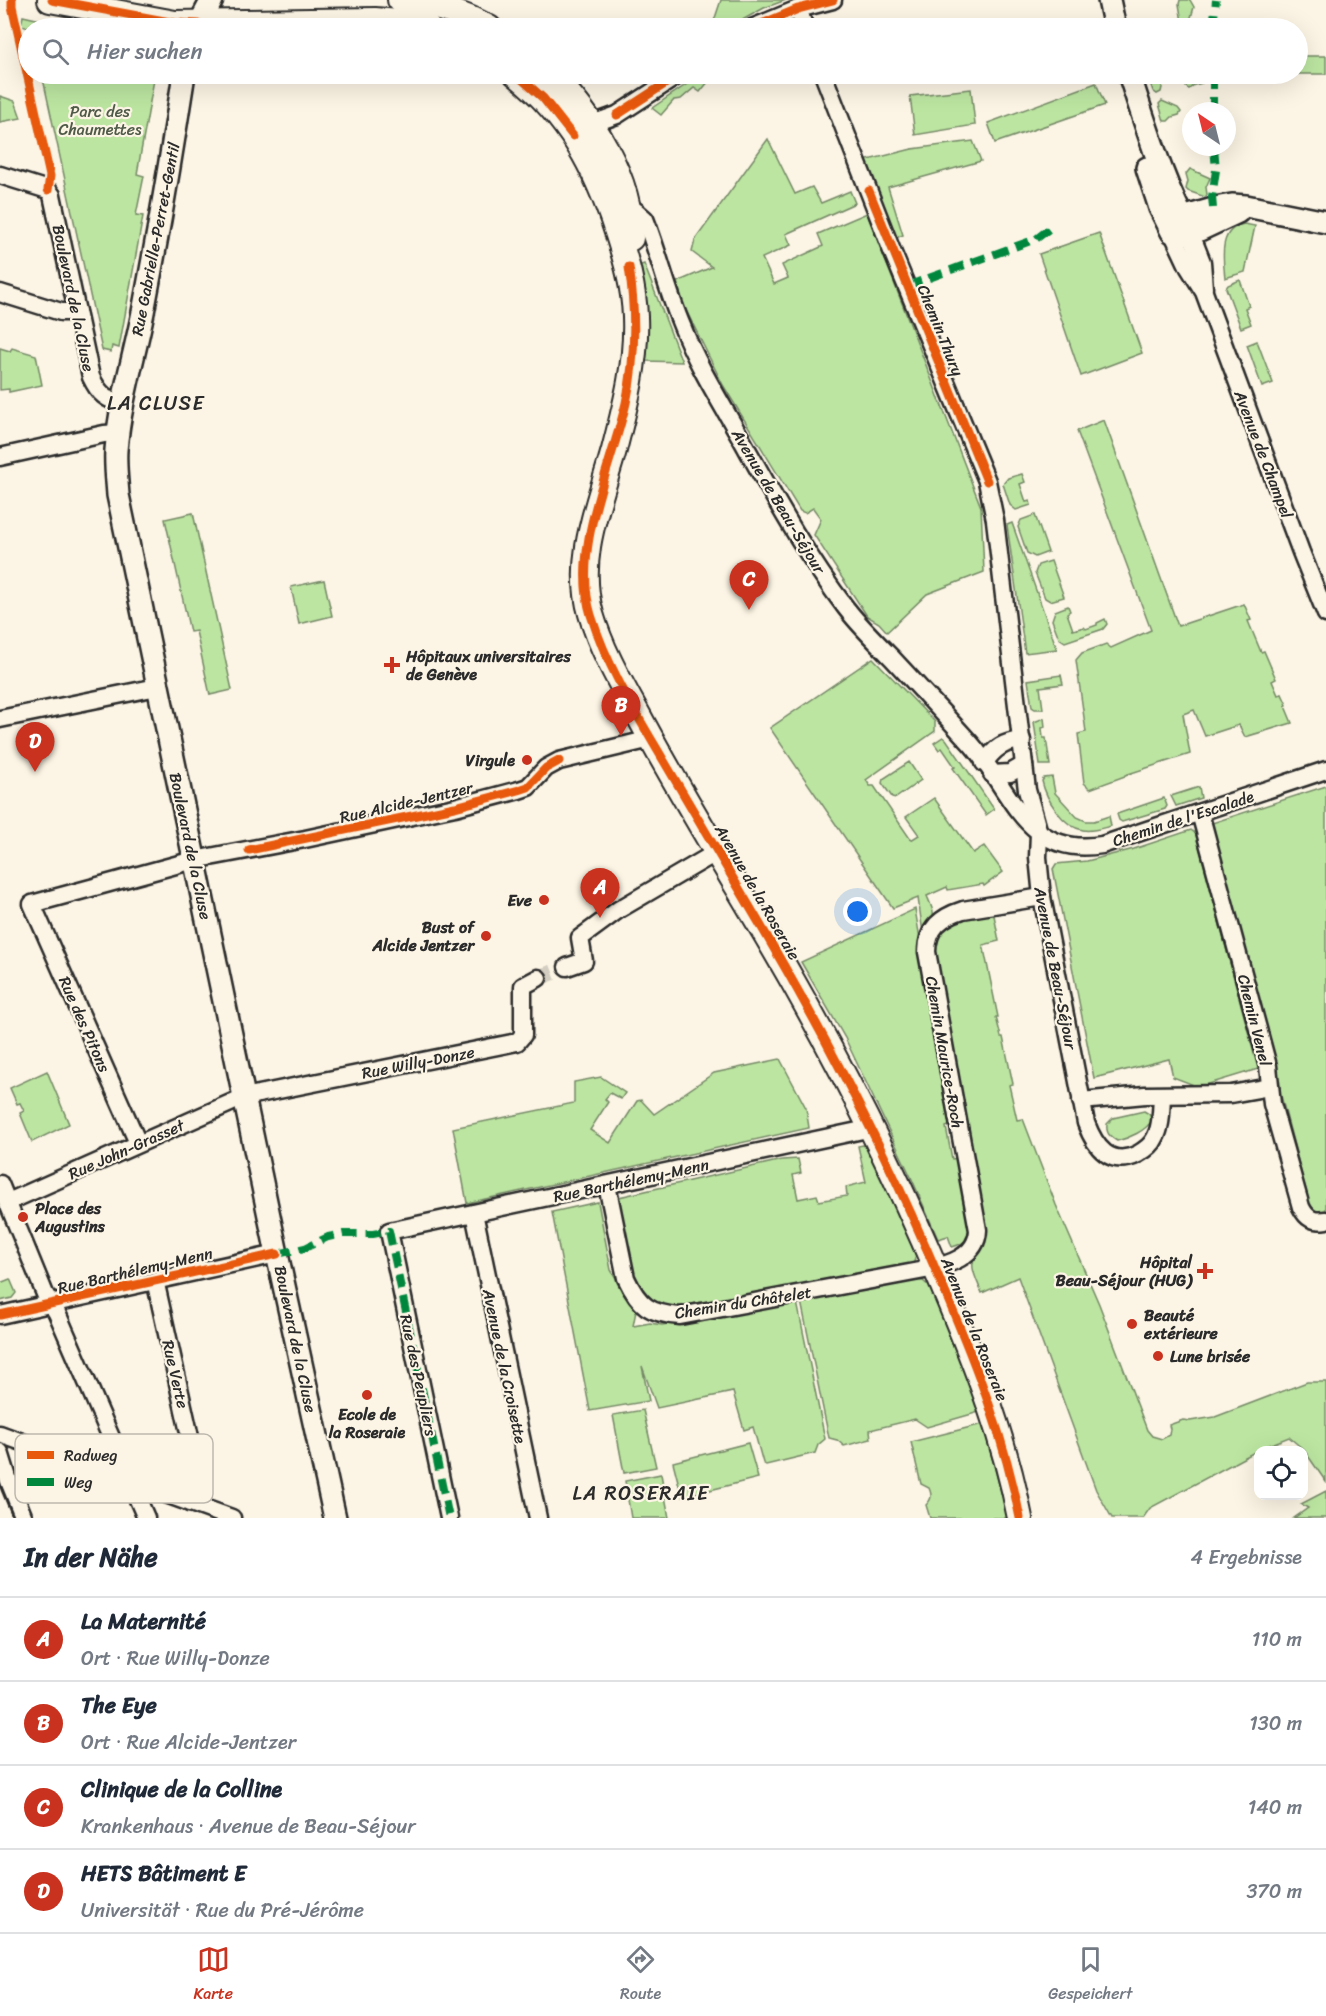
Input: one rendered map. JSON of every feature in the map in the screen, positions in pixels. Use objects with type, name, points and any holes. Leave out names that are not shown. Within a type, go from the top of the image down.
[{"type":"main road","points":[[50,0],[148,18]]},
{"type":"main road","points":[[400,0],[452,11],[470,18]]},
{"type":"main road","points":[[527,84],[583,130]]},
{"type":"main road","points":[[559,84],[576,102],[583,130]]},
{"type":"main road","name":"Avenue de la Roseraie","points":[[583,130],[590,163],[606,198],[629,267]]},
{"type":"main road","name":"Avenue de la Roseraie","points":[[583,130],[613,166],[624,194],[631,232],[629,267],[635,321],[632,369],[623,416],[593,521],[587,551],[585,574],[590,610],[600,640],[651,739],[791,978],[872,1128],[935,1268],[982,1383],[1009,1468],[1020,1518]]},
{"type":"main road","points":[[606,198],[627,210]]},
{"type":"street","points":[[202,18],[212,0]]},
{"type":"street","points":[[776,18],[798,9],[833,0]]},
{"type":"street","points":[[1096,0],[1100,18]]},
{"type":"street","points":[[1109,0],[1113,18]]},
{"type":"street","points":[[798,9],[801,18]]},
{"type":"street","name":"Rue Gabrielle-Perret-Gentil","points":[[124,404],[153,264],[182,84]]},
{"type":"street","points":[[583,130],[617,115],[665,84]]},
{"type":"street","name":"Chemin Thury","points":[[827,84],[987,481],[995,520],[1024,765]]},
{"type":"street","name":"Avenue de Champel","points":[[1119,84],[1160,208],[1182,228]]},
{"type":"street","name":"Avenue de Champel","points":[[1132,84],[1182,228],[1189,268],[1204,292],[1326,614]]},
{"type":"street","name":"Boulevard de la Cluse","points":[[0,175],[48,190],[52,195],[92,377],[96,388],[104,398],[124,404],[118,433],[116,460],[119,506],[335,1518]]},
{"type":"street","points":[[1182,228],[1255,208],[1326,222]]},
{"type":"street","name":"Avenue de Beau-Séjour","points":[[627,210],[636,211],[645,219],[676,311],[692,350],[773,496],[828,583],[858,622],[975,749],[1018,812],[1040,833]]},
{"type":"street","points":[[0,293],[61,312],[77,312]]},
{"type":"street","points":[[0,457],[104,434],[118,433]]},
{"type":"street","points":[[0,718],[157,687]]},
{"type":"street","name":"Rue Alcide-Jentzer","points":[[32,904],[194,860],[432,812],[519,790],[528,787],[546,768],[559,761],[651,739]]},
{"type":"street","points":[[1022,740],[1000,745],[992,751],[988,768],[1010,773],[1024,765]]},
{"type":"street","name":"Avenue de Beau-Séjour","points":[[1024,765],[1027,790],[1040,833],[1038,857],[1042,897],[1081,1101],[1086,1123],[1096,1144],[1109,1157],[1119,1158],[1129,1157],[1149,1146],[1160,1127],[1162,1096]]},
{"type":"street","name":"Chemin de l'Escalade","points":[[1040,833],[1069,846],[1094,847],[1326,770]]},
{"type":"street","name":"Chemin Venel","points":[[1200,813],[1268,1066],[1272,1104],[1301,1208],[1309,1218],[1320,1220]]},
{"type":"street","points":[[567,967],[584,961],[580,938],[618,910],[717,852]]},
{"type":"street","name":"Chemin Maurice-Roch","points":[[935,1268],[967,1254],[975,1243],[978,1230],[927,943],[937,923],[953,913],[1042,897]]},
{"type":"street","name":"Rue des Pitons","points":[[32,904],[138,1143]]},
{"type":"street","name":"Rue Willy-Donze","points":[[244,1098],[517,1042],[523,1035],[530,982]]},
{"type":"street","points":[[1081,1101],[1145,1095],[1231,1094],[1270,1087]]},
{"type":"street","name":"Rue John-Grasset","points":[[8,1202],[244,1098]]},
{"type":"street","name":"Rue Barthélemy-Menn","points":[[389,1231],[872,1128]]},
{"type":"street","points":[[0,1184],[45,1294],[57,1313],[109,1434]]},
{"type":"street","name":"Chemin du Châtelet","points":[[607,1185],[626,1278],[643,1305],[663,1315],[680,1316],[935,1268]]},
{"type":"street","name":"Avenue de la Croisette","points":[[474,1213],[538,1518]]},
{"type":"street","name":"Rue des Peupliers","points":[[389,1231],[449,1518]]},
{"type":"street","name":"Rue Barthélemy-Menn","points":[[0,1315],[277,1254]]},
{"type":"street","name":"Rue Verte","points":[[155,1280],[189,1434]]},
{"type":"street","points":[[0,1434],[15,1440]]},
{"type":"street","points":[[0,1452],[15,1496]]},
{"type":"street","points":[[18,1503],[24,1518]]},
{"type":"street","points":[[139,1503],[146,1518]]},
{"type":"street","points":[[189,1503],[232,1518]]},
{"type":"green space","points":[[721,0],[786,0],[746,18],[715,18]]},
{"type":"green space","points":[[1180,0],[1190,0],[1194,7],[1191,18],[1181,18]]},
{"type":"green space","points":[[1308,56],[1326,56],[1326,74],[1308,74]]},
{"type":"green space","name":"Parc des Chaumettes","points":[[44,84],[153,84],[137,174],[144,176],[136,215],[143,216],[119,348],[112,346],[111,352],[102,350]]},
{"type":"green space","points":[[687,84],[706,84],[700,92],[694,88],[681,99],[674,100],[661,115],[652,108]]},
{"type":"green space","points":[[1093,84],[1096,84],[1105,105],[995,143],[988,123]]},
{"type":"green space","points":[[1150,84],[1163,84],[1161,92],[1157,94]]},
{"type":"green space","points":[[1185,84],[1198,84],[1189,89]]},
{"type":"green space","points":[[971,89],[975,125],[915,135],[910,96]]},
{"type":"green space","points":[[0,96],[15,101],[21,118],[0,122]]},
{"type":"green space","points":[[1162,101],[1178,108],[1181,112],[1179,115],[1164,121],[1159,104]]},
{"type":"green space","points":[[768,139],[795,194],[812,187],[821,203],[850,191],[855,203],[786,234],[791,245],[762,258],[774,284],[788,278],[782,265],[823,246],[818,234],[867,213],[981,507],[984,572],[927,594],[887,632],[879,623],[867,616],[814,535],[821,519],[813,508],[805,513],[800,511],[723,385],[684,306],[677,282],[712,267],[692,252],[695,240]]},
{"type":"green space","points":[[973,141],[981,161],[888,187],[903,235],[891,240],[864,161],[912,149]]},
{"type":"green space","points":[[1190,169],[1210,178],[1205,197],[1186,189],[1188,181],[1186,174]]},
{"type":"green space","points":[[1244,224],[1255,226],[1245,272],[1225,278],[1223,253],[1226,238],[1236,227]]},
{"type":"green space","points":[[1099,233],[1142,353],[1081,376],[1039,254]]},
{"type":"green space","points":[[644,264],[682,362],[646,361],[646,301],[641,265]]},
{"type":"green space","points":[[1240,280],[1249,306],[1245,308],[1251,324],[1241,328],[1226,288]]},
{"type":"green space","points":[[1257,341],[1273,383],[1262,387],[1247,345]]},
{"type":"green space","points":[[0,348],[10,351],[12,348],[36,355],[42,385],[9,392],[9,389],[0,390]]},
{"type":"green space","points":[[1104,420],[1178,626],[1244,604],[1251,620],[1248,621],[1261,652],[1264,651],[1276,679],[1272,681],[1278,695],[1282,694],[1292,723],[1245,737],[1239,725],[1205,736],[1194,710],[1183,714],[1190,754],[1090,789],[1084,783],[1078,734],[1086,732],[1076,660],[1082,653],[1106,644],[1111,648],[1151,630],[1077,431]]},
{"type":"green space","points":[[1022,474],[1025,482],[1020,484],[1026,502],[1030,501],[1031,505],[1016,510],[1010,505],[1003,484],[1008,478]]},
{"type":"green space","points":[[193,513],[232,690],[210,695],[196,631],[190,632],[165,519]]},
{"type":"green space","points":[[1035,515],[1048,552],[1035,557],[1027,553],[1018,527],[1021,520]]},
{"type":"green space","points":[[1012,523],[1057,649],[1025,653],[1007,525]]},
{"type":"green space","points":[[1051,561],[1064,597],[1050,601],[1045,598],[1035,573],[1038,565]]},
{"type":"green space","points":[[324,580],[332,616],[299,624],[291,587]]},
{"type":"green space","points":[[1068,606],[1070,611],[1067,613],[1073,630],[1084,627],[1086,629],[1105,619],[1107,624],[1103,629],[1065,642],[1059,638],[1052,620],[1055,611]]},
{"type":"green space","points":[[873,658],[935,722],[935,731],[866,780],[870,786],[874,786],[911,840],[919,835],[906,817],[934,798],[973,853],[984,846],[1003,872],[984,886],[983,884],[948,890],[947,887],[927,896],[933,915],[923,933],[918,898],[893,908],[770,728]]},
{"type":"green space","points":[[1061,675],[1063,684],[1040,687],[1043,709],[1032,707],[1028,680]]},
{"type":"green space","points":[[1044,718],[1043,738],[1046,738],[1050,765],[1040,765],[1034,722]]},
{"type":"green space","points":[[943,737],[994,809],[986,815],[942,748],[939,750],[934,743]]},
{"type":"green space","points":[[909,762],[921,780],[896,798],[892,797],[882,783],[883,779]]},
{"type":"green space","points":[[1052,777],[1055,793],[1077,817],[1086,821],[1094,821],[1109,816],[1111,826],[1086,830],[1069,824],[1051,804],[1044,788],[1042,781],[1044,778]]},
{"type":"green space","points":[[1326,786],[1326,1211],[1319,1213],[1310,1206],[1211,830],[1212,823]]},
{"type":"green space","points":[[1199,787],[1201,798],[1176,806],[1171,796]]},
{"type":"green space","points":[[1164,798],[1167,806],[1165,809],[1122,822],[1119,820],[1117,814]]},
{"type":"green space","points":[[1191,830],[1196,834],[1258,1069],[1199,1087],[1173,1077],[1169,1059],[1094,1078],[1053,869],[1056,864],[1087,861],[1134,849]]},
{"type":"green space","points":[[915,909],[951,1125],[946,1127],[952,1159],[958,1158],[971,1229],[965,1241],[952,1247],[948,1236],[938,1239],[845,1038],[801,962]]},
{"type":"green space","points":[[993,910],[999,941],[983,945],[998,1017],[996,1017],[1001,1037],[1003,1037],[1013,1084],[1009,1085],[1017,1120],[1023,1119],[1056,1205],[1099,1304],[1147,1430],[1152,1436],[1162,1439],[1169,1435],[1169,1425],[1183,1420],[1215,1417],[1307,1382],[1326,1382],[1326,1482],[1308,1456],[1308,1446],[1299,1446],[1289,1437],[1266,1446],[1254,1446],[1254,1452],[1150,1508],[1143,1518],[1112,1518],[1096,1490],[1018,1277],[982,1293],[973,1270],[973,1263],[983,1240],[935,946],[937,933],[947,923]]},
{"type":"green space","points":[[780,1059],[806,1108],[809,1128],[467,1203],[453,1128],[574,1103],[574,1082],[601,1077],[625,1093],[621,1099],[610,1093],[605,1099],[608,1102],[590,1130],[610,1143],[637,1101],[641,1100],[654,1114],[714,1073]]},
{"type":"green space","points":[[47,1071],[69,1124],[32,1142],[20,1113],[24,1111],[20,1103],[17,1104],[10,1088]]},
{"type":"green space","points":[[1144,1111],[1152,1120],[1141,1131],[1117,1141],[1109,1134],[1107,1124],[1113,1118]]},
{"type":"green space","points":[[863,1145],[869,1150],[916,1255],[914,1262],[910,1265],[664,1309],[651,1302],[630,1271],[615,1205],[619,1197],[782,1160],[798,1159],[801,1173],[793,1175],[798,1199],[817,1195],[819,1201],[847,1196],[846,1187],[866,1182],[858,1146]]},
{"type":"green space","points":[[598,1202],[611,1270],[636,1311],[633,1326],[650,1323],[662,1325],[797,1302],[825,1439],[818,1445],[815,1453],[766,1465],[763,1463],[753,1427],[744,1430],[733,1392],[657,1408],[642,1366],[649,1401],[590,1411],[552,1212]]},
{"type":"green space","points":[[10,1279],[16,1293],[12,1298],[0,1301],[0,1283]]},
{"type":"green space","points":[[916,1280],[923,1281],[930,1287],[979,1412],[927,1427],[915,1419],[870,1430],[871,1439],[844,1446],[837,1440],[829,1438],[801,1301]]},
{"type":"green space","points":[[643,1410],[656,1467],[624,1473],[613,1415]]},
{"type":"green space","points":[[983,1424],[1008,1518],[930,1518],[926,1505],[931,1493],[929,1488],[921,1484],[911,1442]]},
{"type":"green space","points":[[748,1443],[758,1478],[682,1497],[673,1462]]},
{"type":"green space","points":[[661,1474],[669,1518],[631,1518],[625,1481]]},
{"type":"green space","points":[[1326,1491],[1326,1518],[1294,1518],[1308,1508],[1301,1504]]},
{"type":"tunnel","points":[[538,978],[567,967]]},
{"type":"tram line","points":[[0,1487],[13,1518]]},
{"type":"marked path","points":[[1214,18],[1216,0]]},
{"type":"marked path","points":[[1213,84],[1213,102]]},
{"type":"marked path","points":[[1213,208],[1215,156]]},
{"type":"marked path","points":[[907,286],[1036,239],[1049,229]]},
{"type":"marked path","points":[[277,1254],[305,1248],[328,1237],[389,1231],[449,1518]]},
{"type":"cycle path","points":[[12,0],[18,33]]},
{"type":"cycle path","points":[[52,0],[148,18]]},
{"type":"cycle path","points":[[776,18],[798,9],[833,0]]},
{"type":"cycle path","points":[[29,84],[50,176],[48,190]]},
{"type":"cycle path","points":[[527,84],[543,98],[573,136]]},
{"type":"cycle path","points":[[617,115],[665,84]]},
{"type":"cycle path","points":[[869,191],[987,481]]},
{"type":"cycle path","points":[[629,267],[634,318],[632,369],[626,403],[589,536],[586,590],[591,615],[605,653],[623,690],[778,955],[830,1049],[902,1193],[957,1319],[978,1375],[998,1431],[1020,1518]]},
{"type":"cycle path","points":[[249,850],[455,807],[519,790],[528,787],[546,768],[559,761]]},
{"type":"cycle path","points":[[0,1315],[277,1254]]},
{"type":"place","name":"Clinique de la Colline","points":[[749,610]]},
{"type":"place","name":"Hôpitaux universitaires de Genève","points":[[392,665]]},
{"type":"place","name":"The Eye","points":[[621,736]]},
{"type":"place","name":"Virgule","points":[[527,760]]},
{"type":"place","name":"HETS Bâtiment E","points":[[35,772]]},
{"type":"place","name":"Eve","points":[[544,900]]},
{"type":"place","name":"La Maternité","points":[[600,918]]},
{"type":"place","name":"Bust of Alcide Jentzer","points":[[486,936]]},
{"type":"place","name":"Place des Augustins","points":[[23,1217]]},
{"type":"place","name":"Hôpital Beau-Séjour (HUG)","points":[[1205,1271]]},
{"type":"place","name":"Beauté extérieure","points":[[1132,1324]]},
{"type":"place","name":"Lune brisée","points":[[1158,1356]]},
{"type":"place","name":"Ecole de la Roseraie","points":[[367,1395]]},
{"type":"district","name":"LA CLUSE","points":[[156,403]]},
{"type":"district","name":"LA ROSERAIE","points":[[641,1493]]}]
